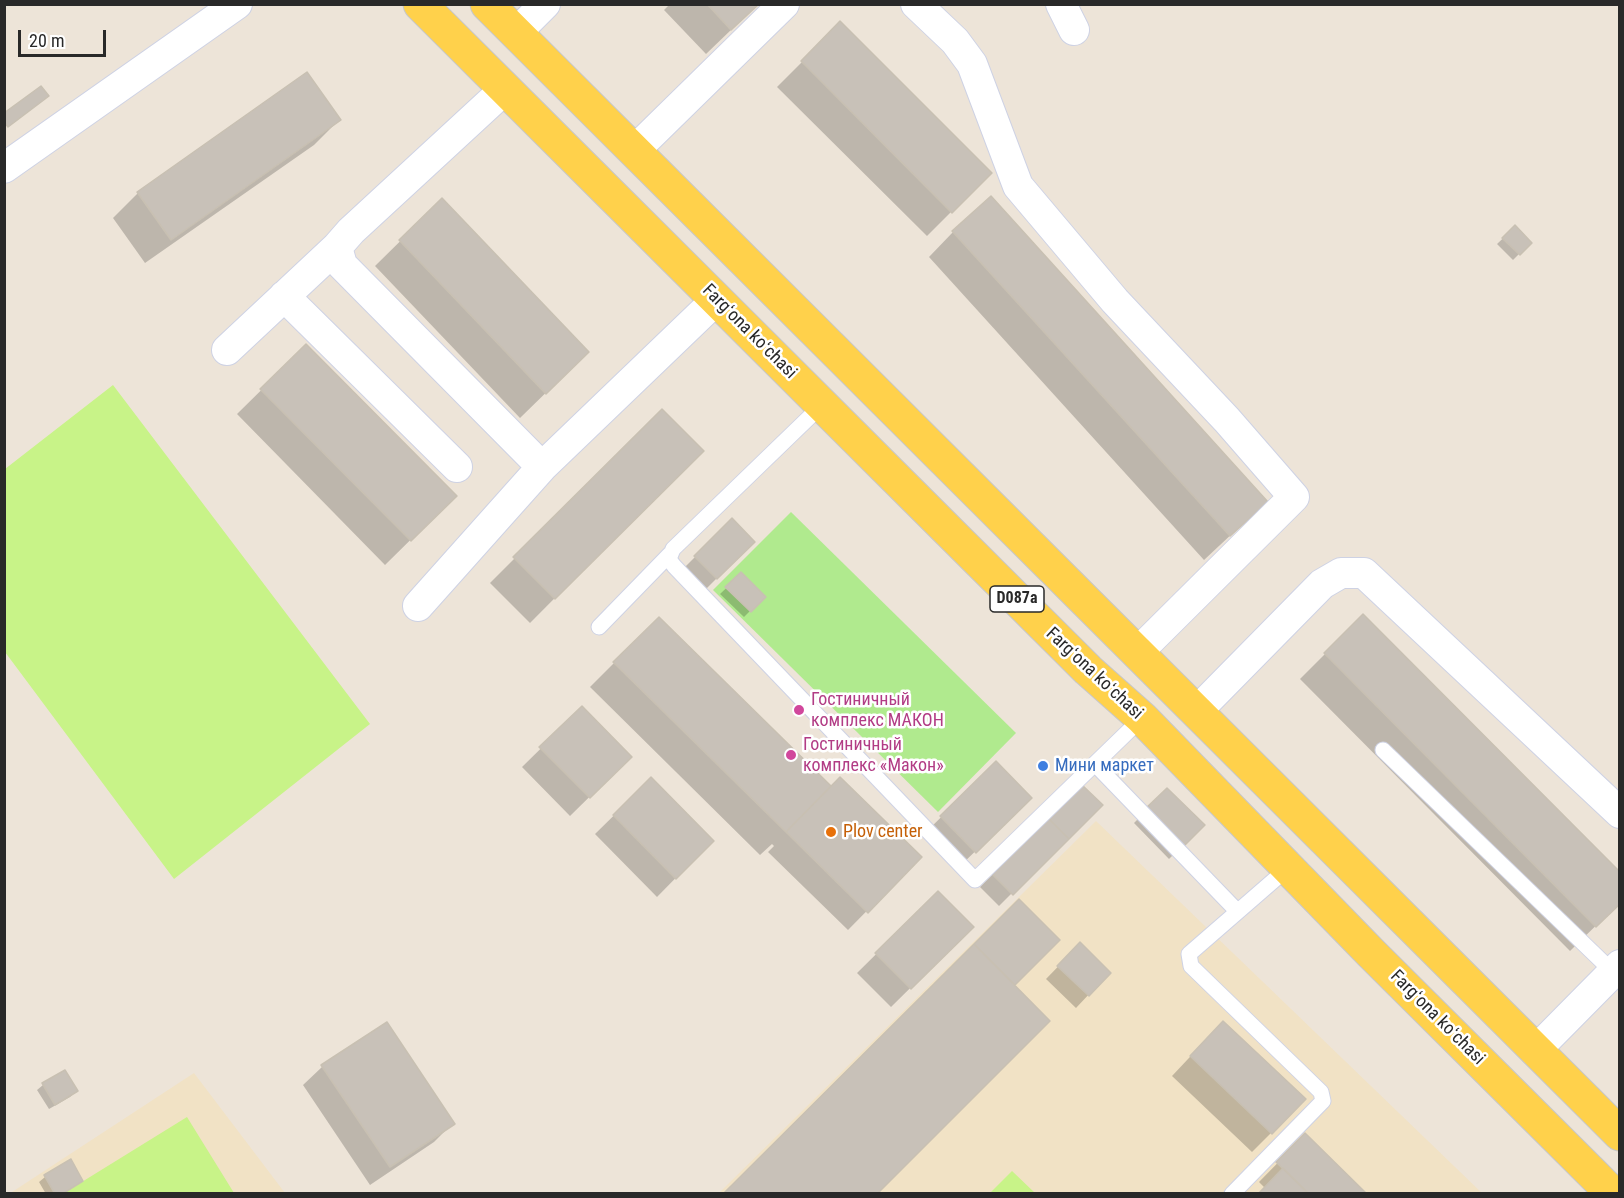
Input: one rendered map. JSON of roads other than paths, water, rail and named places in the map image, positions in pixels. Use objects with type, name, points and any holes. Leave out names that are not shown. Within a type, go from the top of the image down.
[{"type":"main road","name":"Fargʻona koʻchasi","points":[[420,4],[1088,670],[1142,718],[1371,953],[1613,1194]]},
{"type":"main road","name":"D087a","points":[[487,4],[1620,1134]]},
{"type":"main road","points":[[1371,953],[1404,918]]},
{"type":"street","points":[[4,168],[237,4]]},
{"type":"street","points":[[516,33],[545,4]]},
{"type":"street","points":[[634,151],[784,4]]},
{"type":"street","points":[[916,4],[955,41],[972,64],[1018,186],[1115,302],[1227,420],[1294,497],[1137,653]]},
{"type":"street","points":[[226,350],[505,89]]},
{"type":"street","points":[[337,247],[342,265],[542,467]]},
{"type":"street","points":[[284,296],[457,467]]},
{"type":"street","points":[[418,606],[542,467],[716,300]]},
{"type":"street","points":[[1196,712],[1322,584],[1341,573],[1364,573],[1620,813]]},
{"type":"street","points":[[1536,1051],[1616,969]]},
{"type":"lane","points":[[599,627],[673,549],[822,405]]},
{"type":"lane","points":[[670,554],[669,559],[674,566],[975,880],[1142,718]]},
{"type":"lane","points":[[1383,750],[1616,969]]},
{"type":"lane","points":[[1095,764],[1238,911]]},
{"type":"lane","points":[[1232,1194],[1323,1101],[1321,1092],[1191,966],[1189,954],[1288,868]]},
{"type":"place","name":"Гостиничный комплекс МАКОН","points":[[799,710]]},
{"type":"place","name":"Гостиничный комплекс «Макон»","points":[[791,755]]},
{"type":"place","name":"Мини маркет","points":[[1043,766]]},
{"type":"place","name":"Plov center","points":[[831,832]]}]
